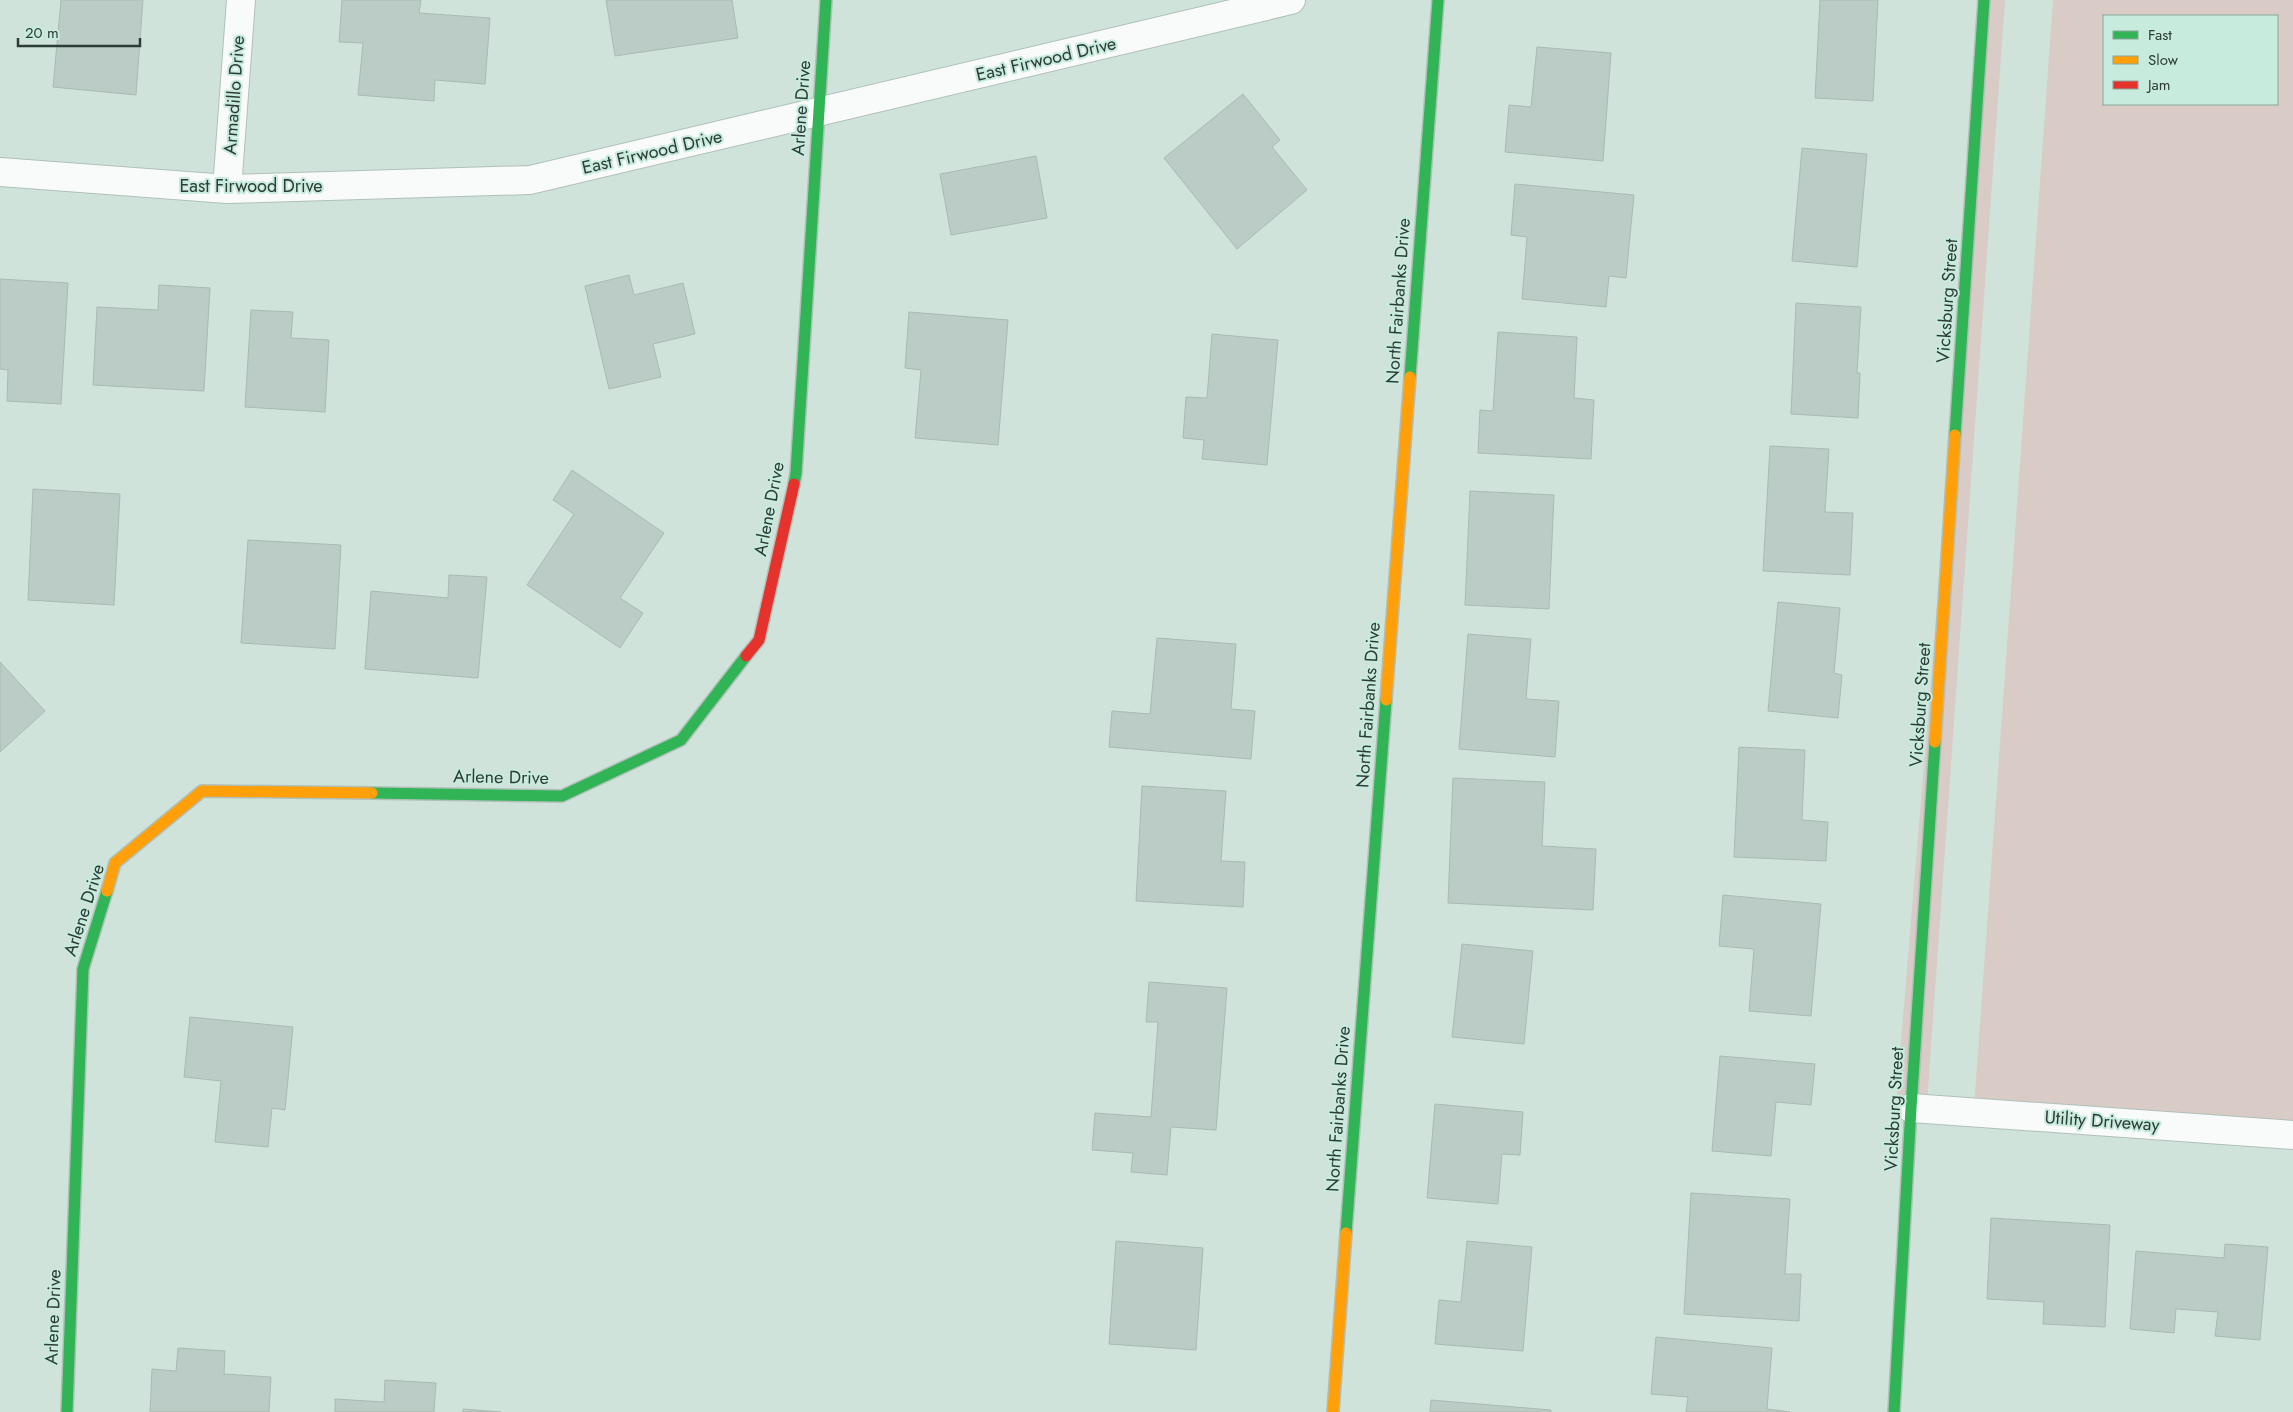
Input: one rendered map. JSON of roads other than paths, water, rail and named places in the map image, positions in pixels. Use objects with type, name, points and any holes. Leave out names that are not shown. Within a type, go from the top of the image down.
[{"type":"street","name":"Armadillo Drive","points":[[227,190],[241,0]]},
{"type":"street","name":"Arlene Drive","points":[[67,1412],[83,969],[115,863],[202,791],[562,796],[681,740],[759,640],[796,473],[826,0]]},
{"type":"street","name":"East Firwood Drive","points":[[0,172],[227,190],[530,180],[818,114],[1291,0]]},
{"type":"street","name":"North Fairbanks Drive","points":[[1332,1412],[1438,0]]},
{"type":"street","name":"Vicksburg Street","points":[[1894,1412],[1911,1108],[1984,0]]},
{"type":"street","name":"Utility Driveway","points":[[1911,1108],[2293,1135]]}]
